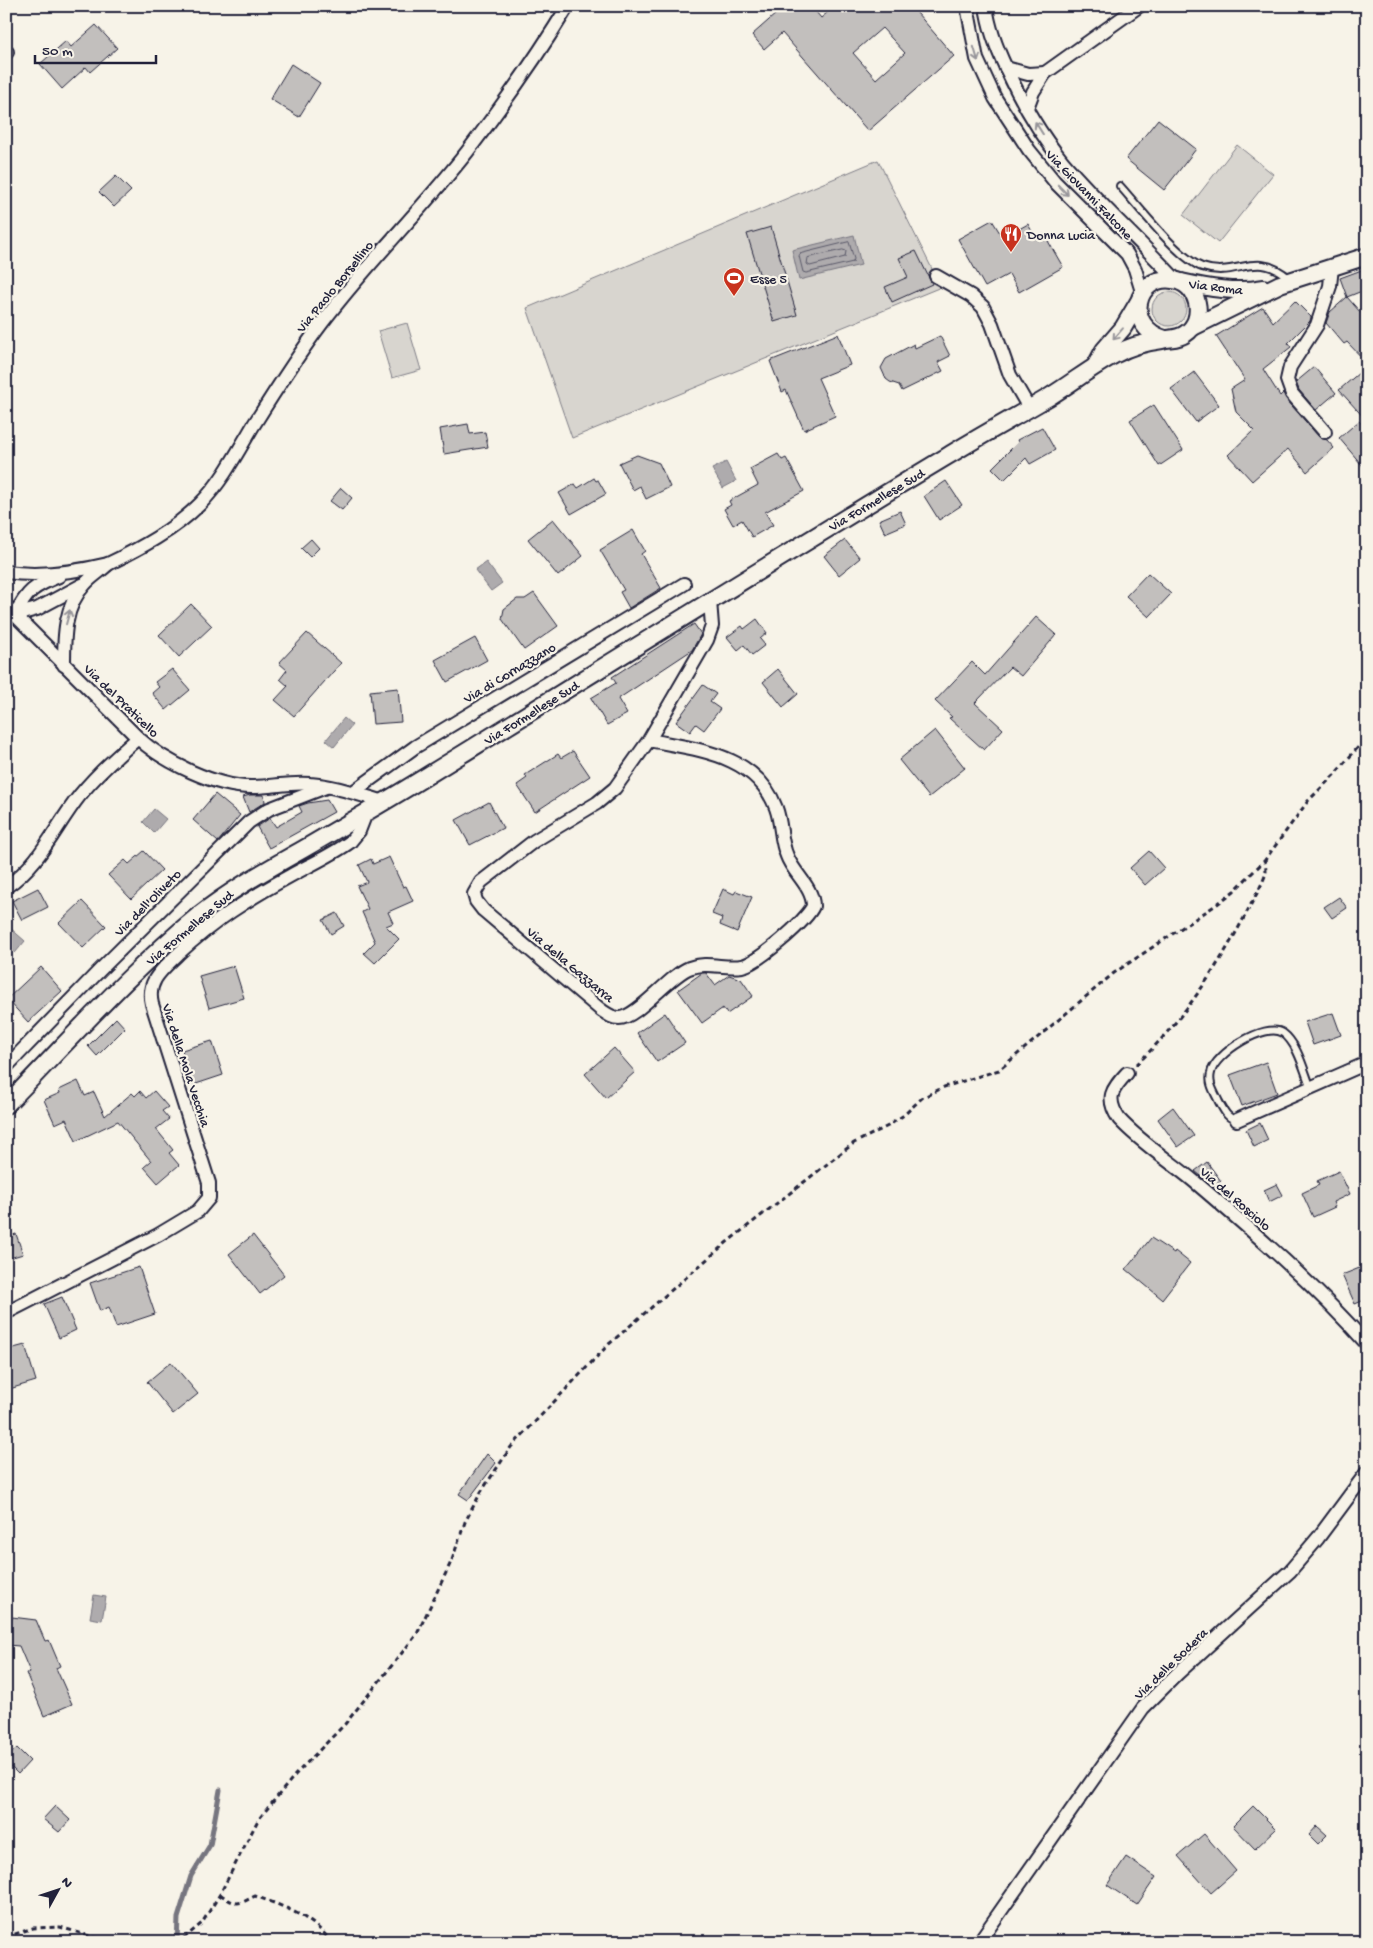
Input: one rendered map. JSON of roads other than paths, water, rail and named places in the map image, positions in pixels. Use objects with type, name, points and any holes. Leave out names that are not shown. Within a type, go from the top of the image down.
[{"type":"street","name":"Via Paolo Borsellino","points":[[108,564],[131,553],[165,532],[189,515],[208,495],[237,454],[286,373],[315,332],[370,264],[466,153],[532,65],[568,6]]},
{"type":"street","name":"Via Giovanni Falcone","points":[[967,6],[977,59],[995,98],[1029,150],[1055,182],[1127,254],[1135,269],[1141,298]]},
{"type":"street","name":"Via Giovanni Falcone","points":[[986,6],[990,32],[997,52],[1011,82],[1041,132],[1063,162],[1179,281]]},
{"type":"street","points":[[1027,108],[1033,92],[1045,73],[1139,6]]},
{"type":"street","points":[[1006,68],[1028,74],[1045,73]]},
{"type":"street","name":"Via Roma","points":[[1179,281],[1208,288],[1248,290],[1286,282],[1367,256]]},
{"type":"street","points":[[1325,432],[1295,398],[1286,380],[1290,367],[1317,324],[1327,297],[1332,267]]},
{"type":"street","points":[[936,276],[971,296],[986,312],[1005,364],[1028,408]]},
{"type":"street","points":[[1161,280],[1179,281],[1190,288],[1197,302],[1197,317],[1193,327],[1185,334],[1176,338],[1165,339],[1155,336],[1144,326],[1138,311],[1141,298],[1151,284],[1161,280]]},
{"type":"street","name":"Via Roma","points":[[1193,327],[1286,282]]},
{"type":"street","name":"Via Formellese Sud","points":[[1094,367],[1104,350],[1123,328],[1141,298]]},
{"type":"street","name":"Via Formellese Sud","points":[[6,1105],[140,968],[201,914],[247,881],[385,802],[827,528],[1062,389],[1121,351],[1165,339]]},
{"type":"street","points":[[6,572],[36,574],[70,572],[108,564]]},
{"type":"street","points":[[11,611],[37,609],[84,584],[108,564]]},
{"type":"street","points":[[11,611],[31,590],[70,572]]},
{"type":"street","points":[[64,665],[66,622],[75,599],[84,584]]},
{"type":"street","name":"Via di Cornazzano","points":[[353,792],[415,747],[684,584]]},
{"type":"street","name":"Via della Gazzarra","points":[[649,740],[726,757],[739,763],[757,777],[774,803],[779,818],[785,853],[791,866],[811,894],[813,906],[807,917],[752,963],[735,967],[708,964],[690,968],[675,976],[630,1015],[618,1018],[609,1016],[482,910],[474,894],[481,882],[534,840],[593,805],[610,793],[624,777],[649,740],[708,640],[712,626],[710,601]]},
{"type":"street","name":"Via del Praticello","points":[[11,611],[138,738],[152,750],[168,759],[203,776],[224,783],[254,787],[300,783],[328,786],[385,802]]},
{"type":"street","points":[[6,887],[22,875],[36,860],[73,804],[88,785],[106,766],[138,738]]},
{"type":"street","name":"Via dell'Oliveto","points":[[6,1067],[100,970],[249,822],[269,809],[328,786]]},
{"type":"street","name":"Via della Mola Vecchia","points":[[6,1313],[158,1235],[198,1211],[207,1202],[210,1194],[209,1183],[152,1004],[150,996],[151,985],[162,970],[196,938],[228,912],[350,842],[359,831],[366,813]]},
{"type":"street","points":[[1237,1120],[1367,1063]]},
{"type":"street","name":"Via del Rosciolo","points":[[1128,1073],[1116,1085],[1112,1094],[1112,1106],[1119,1119],[1266,1244],[1317,1291],[1367,1344]]},
{"type":"street","points":[[1355,1331],[1367,1325]]},
{"type":"street","name":"Via delle Sodera","points":[[979,1942],[1143,1708],[1290,1570],[1318,1538],[1367,1472]]},
{"type":"lane","points":[[1120,186],[1171,243],[1196,265],[1223,270],[1257,264],[1270,265],[1281,271],[1286,282]]},
{"type":"lane","points":[[1237,1120],[1226,1114],[1212,1086],[1210,1076],[1212,1067],[1223,1053],[1248,1038],[1273,1030],[1282,1033],[1296,1051],[1312,1088]]},
{"type":"water","points":[[854,235],[861,265],[799,280],[792,250]]},
{"type":"water","points":[[726,462],[736,481],[723,488],[712,469]]},
{"type":"water","points":[[486,562],[502,583],[491,591],[475,570]]},
{"type":"water","points":[[344,718],[352,725],[334,747],[326,740]]},
{"type":"water","points":[[154,809],[166,819],[154,833],[143,822]]},
{"type":"water","points":[[9,927],[25,941],[15,953],[6,945],[6,930]]},
{"type":"water","points":[[94,1595],[106,1597],[102,1620],[90,1618]]},
{"type":"waterway","points":[[177,1942],[178,1918],[191,1876],[210,1845],[220,1790]]},
{"type":"place","name":"Donna Lucia","points":[[1011,253]]},
{"type":"place","name":"Esse 5","points":[[734,297]]}]
